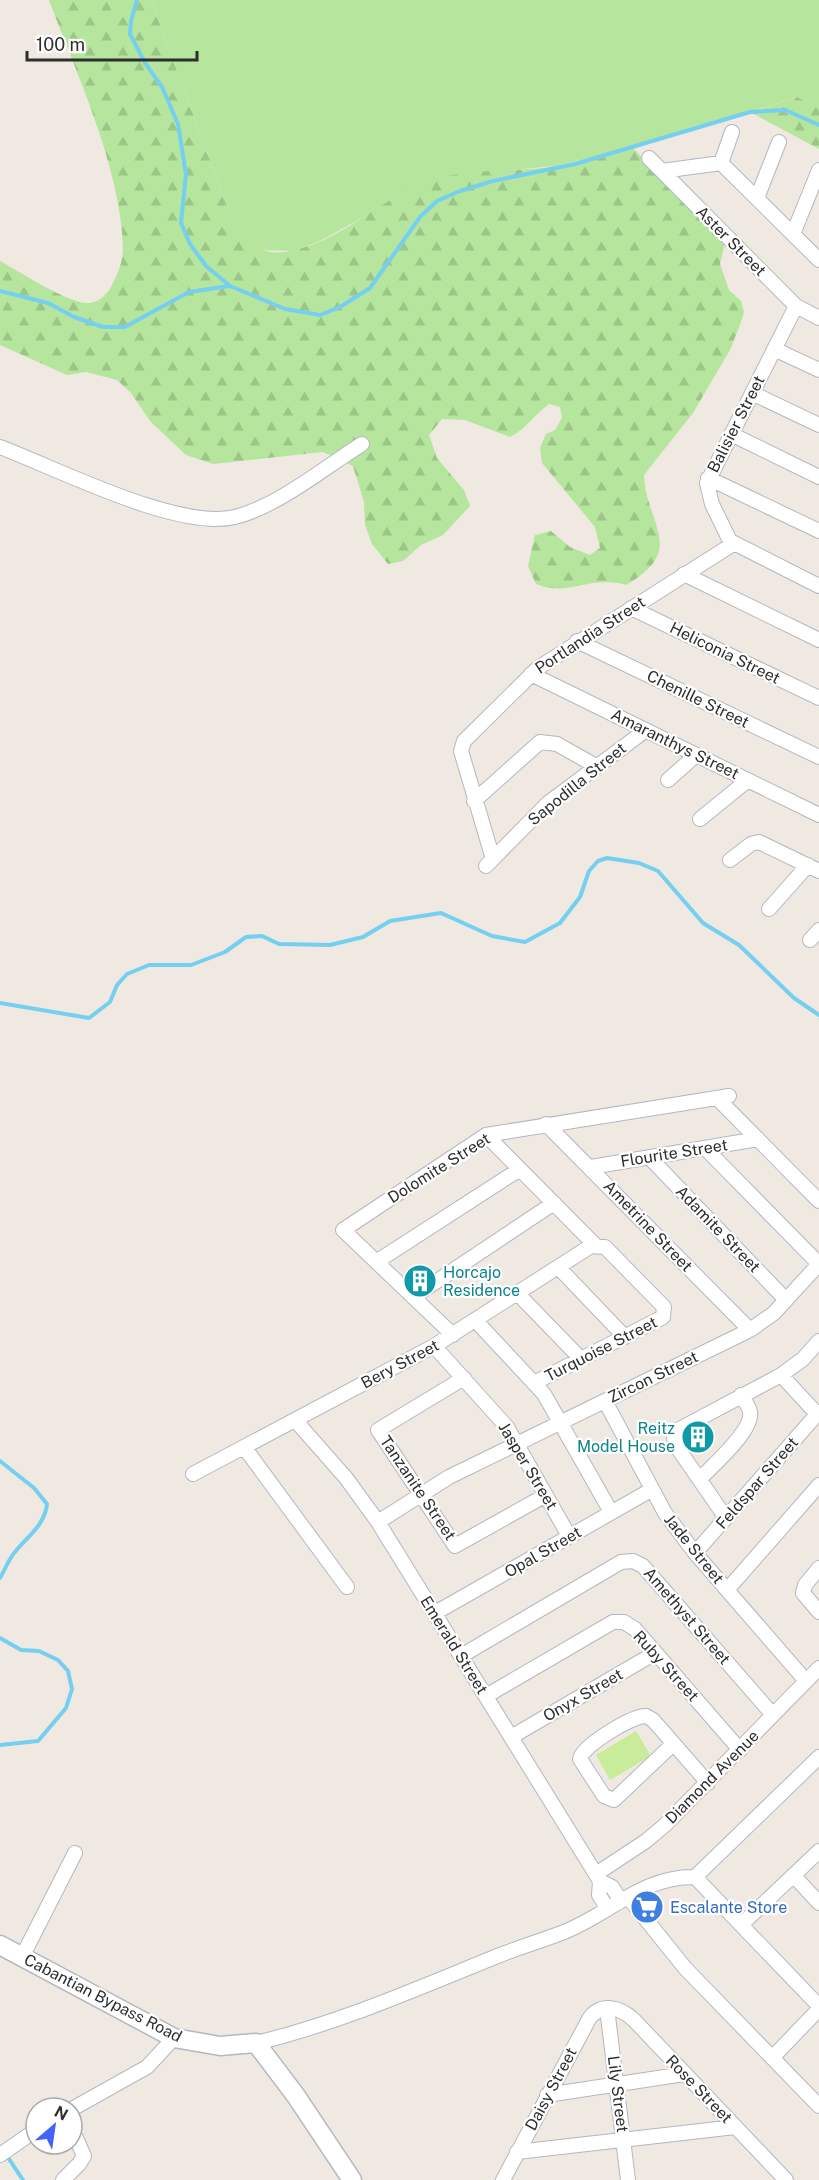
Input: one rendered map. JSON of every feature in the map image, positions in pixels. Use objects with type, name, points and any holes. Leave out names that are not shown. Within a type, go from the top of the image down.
[{"type":"main road","name":"Cabantian Bypass Road","points":[[0,1945],[174,2038],[220,2046],[256,2043]]},
{"type":"main road","points":[[256,2043],[296,2096],[352,2180]]},
{"type":"street","points":[[721,163],[732,132]]},
{"type":"street","points":[[757,198],[779,141]]},
{"type":"street","name":"Aster Street","points":[[649,158],[796,306],[819,318]]},
{"type":"street","points":[[662,171],[721,163]]},
{"type":"street","points":[[721,163],[819,260]]},
{"type":"street","points":[[794,234],[819,170]]},
{"type":"street","name":"Balisier Street","points":[[733,544],[725,533],[712,504],[707,489],[708,478],[796,306]]},
{"type":"street","points":[[774,349],[819,370]]},
{"type":"street","points":[[752,393],[819,425]]},
{"type":"street","points":[[731,434],[819,477]]},
{"type":"street","points":[[0,447],[119,495],[173,512],[216,520],[236,517],[259,507],[362,444]]},
{"type":"street","points":[[708,478],[819,531]]},
{"type":"street","points":[[733,544],[819,585]]},
{"type":"street","name":"Portlandia Street","points":[[474,801],[461,751],[462,744],[531,674],[577,641],[733,544]]},
{"type":"street","points":[[684,574],[819,640]]},
{"type":"street","name":"Heliconia Street","points":[[632,608],[819,698]]},
{"type":"street","name":"Chenille Street","points":[[577,641],[819,758]]},
{"type":"street","name":"Amaranthys Street","points":[[531,674],[819,815]]},
{"type":"street","name":"Sapodilla Street","points":[[474,801],[490,862],[548,803],[646,730]]},
{"type":"street","points":[[474,801],[540,742],[557,744],[596,766]]},
{"type":"street","points":[[668,780],[696,755]]},
{"type":"street","points":[[700,819],[748,780]]},
{"type":"street","points":[[730,860],[755,842],[813,868],[769,909]]},
{"type":"street","name":"Dolomite Street","points":[[453,1335],[343,1230],[486,1135],[723,1097],[758,1139]]},
{"type":"street","name":"Ametrine Street","points":[[546,1124],[750,1330]]},
{"type":"street","points":[[486,1135],[598,1245]]},
{"type":"street","points":[[758,1139],[819,1201]]},
{"type":"street","name":"Flourite Street","points":[[591,1167],[758,1139]]},
{"type":"street","points":[[705,1148],[819,1264]]},
{"type":"street","name":"Adamite Street","points":[[649,1157],[786,1300]]},
{"type":"street","points":[[376,1262],[520,1169]]},
{"type":"street","points":[[413,1297],[554,1203]]},
{"type":"street","name":"Bery Street","points":[[193,1474],[434,1346],[558,1267],[598,1245]]},
{"type":"street","name":"Turquoise Street","points":[[536,1382],[661,1319],[665,1314],[664,1307],[609,1249],[598,1245]]},
{"type":"street","name":"Zircon Street","points":[[378,1522],[420,1494],[750,1330],[786,1300],[819,1264]]},
{"type":"street","points":[[558,1267],[626,1337]]},
{"type":"street","points":[[518,1293],[581,1359]]},
{"type":"street","points":[[476,1321],[536,1382],[611,1512]]},
{"type":"street","points":[[726,1518],[679,1450],[674,1434],[679,1428],[781,1375],[803,1359],[819,1341]]},
{"type":"street","name":"Jasper Street","points":[[434,1346],[496,1414],[518,1444],[569,1536]]},
{"type":"street","points":[[781,1375],[818,1413]]},
{"type":"street","name":"Tanzanite Street","points":[[464,1378],[378,1430],[454,1546],[546,1495]]},
{"type":"street","points":[[700,1479],[735,1443],[749,1423],[750,1411],[741,1395]]},
{"type":"street","name":"Jade Street","points":[[604,1401],[651,1490],[695,1553],[806,1681]]},
{"type":"street","name":"Feldspar Street","points":[[695,1553],[818,1413]]},
{"type":"street","name":"Emerald Street","points":[[295,1420],[346,1478],[378,1522],[598,1877],[625,1899],[685,1968],[819,2106]]},
{"type":"street","points":[[244,1447],[347,1587]]},
{"type":"street","points":[[727,1590],[819,1485]]},
{"type":"street","name":"Opal Street","points":[[435,1614],[651,1490]]},
{"type":"street","name":"Amethyst Street","points":[[461,1656],[621,1562],[633,1561],[643,1566],[773,1715]]},
{"type":"street","points":[[819,1568],[805,1585],[803,1593],[819,1612]]},
{"type":"street","name":"Ruby Street","points":[[486,1696],[613,1622],[630,1625],[740,1750]]},
{"type":"street","name":"Onyx Street","points":[[511,1737],[655,1653]]},
{"type":"street","name":"Diamond Avenue","points":[[598,1877],[646,1841],[708,1784],[819,1668]]},
{"type":"street","points":[[674,1744],[614,1800],[604,1796],[580,1759],[585,1748],[638,1716],[649,1718],[674,1744],[708,1784]]},
{"type":"street","points":[[256,2043],[348,2016],[563,1932],[590,1921],[625,1899],[669,1878],[695,1877],[819,1757]]},
{"type":"street","points":[[741,1925],[819,1851]]},
{"type":"street","points":[[22,1957],[75,1853]]},
{"type":"street","points":[[794,1876],[819,1903]]},
{"type":"street","name":"Emerald Street","points":[[598,1877],[599,1895],[608,1909]]},
{"type":"street","points":[[695,1877],[819,2007],[772,2058]]},
{"type":"street","name":"Rose Street","points":[[607,2008],[628,2014],[785,2180]]},
{"type":"street","name":"Lily Street","points":[[607,2008],[628,2180]]},
{"type":"street","name":"Daisy Street","points":[[503,2180],[590,2016],[598,2010],[607,2008]]},
{"type":"street","points":[[84,2102],[147,2067],[174,2038]]},
{"type":"street","points":[[547,2095],[684,2074]]},
{"type":"street","points":[[517,2152],[735,2127]]},
{"type":"street","points":[[0,2155],[24,2138]]},
{"type":"street","points":[[63,2180],[84,2156]]},
{"type":"green space","points":[[49,0],[151,0],[235,228],[247,241],[268,252],[285,252],[313,245],[347,228],[412,188],[429,181],[476,172],[557,166],[633,148],[725,243],[720,264],[729,290],[741,301],[744,312],[730,350],[693,413],[644,475],[646,493],[659,535],[659,548],[655,560],[645,572],[626,585],[602,582],[559,589],[536,584],[528,566],[535,535],[551,531],[570,547],[590,555],[600,548],[595,527],[542,463],[540,448],[546,434],[555,430],[562,418],[560,407],[549,404],[510,437],[465,420],[442,419],[429,435],[437,458],[464,490],[470,506],[443,535],[421,545],[403,561],[388,564],[372,544],[365,525],[364,502],[353,466],[323,452],[213,464],[186,455],[150,421],[131,393],[117,380],[86,372],[67,375],[0,345],[0,261],[67,297],[90,303],[101,299],[109,290],[119,269],[123,253],[115,186],[106,154]]},
{"type":"green space","points":[[151,0],[819,0],[819,109],[797,97],[633,148],[556,166],[468,174],[429,181],[320,241],[294,251],[258,250],[247,244],[235,228]]},
{"type":"green space","points":[[797,97],[819,109],[819,149],[750,112]]},
{"type":"green space","points":[[636,1731],[651,1756],[610,1780],[596,1755]]},
{"type":"waterway","points":[[137,0],[130,34],[145,63],[162,87],[178,124],[186,174],[181,223],[190,244],[206,266],[230,286],[285,309],[320,315],[340,307],[370,288],[420,217],[437,201],[460,191],[493,181],[575,164],[750,112],[785,110],[819,125]]},
{"type":"waterway","points":[[0,291],[48,303],[74,317],[103,327],[125,327],[189,292],[229,286]]},
{"type":"waterway","points":[[0,1003],[89,1018],[110,1002],[117,985],[127,974],[149,965],[191,965],[225,952],[246,937],[262,936],[279,944],[330,945],[363,937],[390,921],[441,913],[492,936],[525,942],[560,923],[580,897],[589,871],[598,861],[607,858],[639,863],[658,871],[703,923],[739,945],[794,998],[819,1015]]},
{"type":"waterway","points":[[0,1461],[34,1488],[47,1504],[43,1518],[13,1555],[0,1578]]},
{"type":"waterway","points":[[0,1638],[21,1650],[39,1651],[58,1660],[68,1671],[72,1689],[66,1708],[38,1741],[0,1745]]},
{"type":"waterway","points":[[7,2156],[23,2180]]},
{"type":"place","name":"Horcajo Residence","points":[[420,1281]]},
{"type":"place","name":"Reitz Model House","points":[[698,1437]]},
{"type":"place","name":"Escalante Store","points":[[647,1907]]}]
